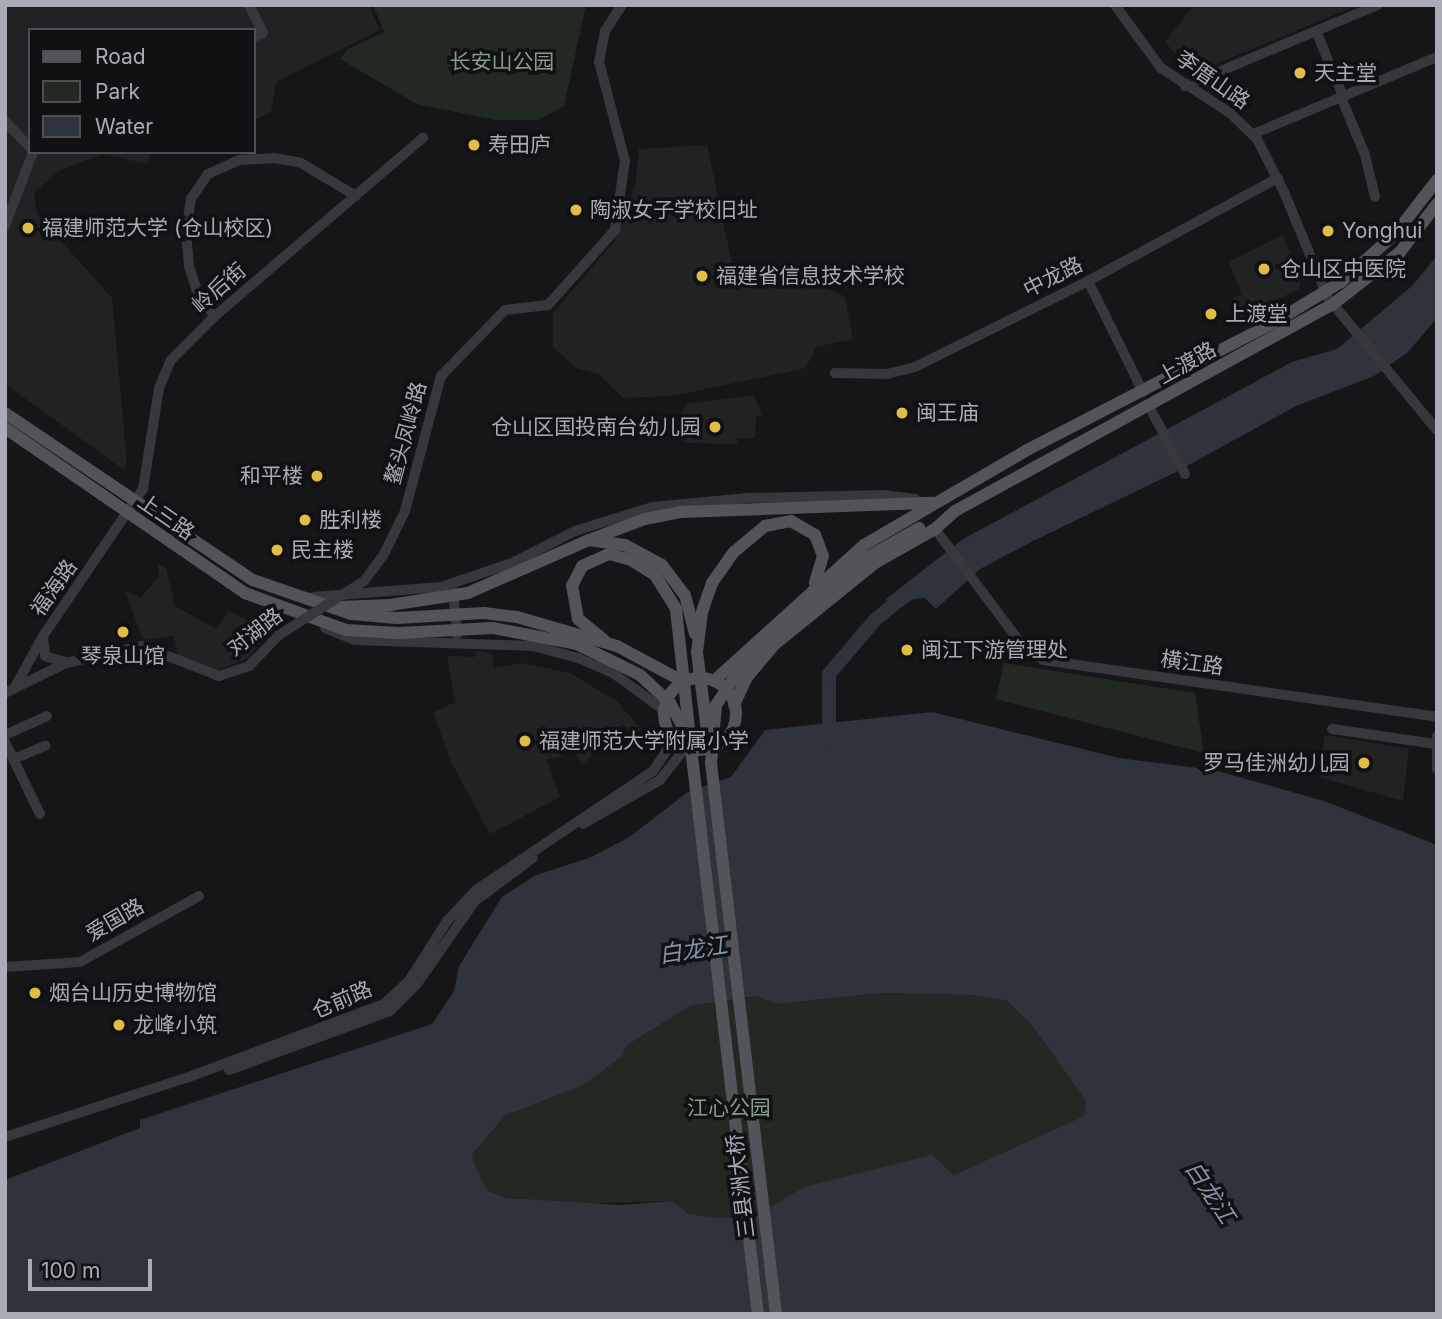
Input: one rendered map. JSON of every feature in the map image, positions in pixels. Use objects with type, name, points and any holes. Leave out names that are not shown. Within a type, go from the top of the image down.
[{"type":"main road","name":"上渡路","points":[[713,681],[813,587],[864,545],[936,502],[1325,292],[1396,233],[1437,180]]},
{"type":"main road","name":"上渡路","points":[[734,705],[747,677],[775,644],[875,563],[938,533],[955,510],[1332,305],[1392,258],[1437,205]]},
{"type":"main road","name":"上三路","points":[[5,412],[219,578],[292,614],[346,630],[398,625]]},
{"type":"main road","name":"上三路","points":[[5,428],[132,509],[232,568],[276,590],[327,607]]},
{"type":"main road","points":[[327,607],[390,605],[468,593],[589,540],[645,519],[681,512],[871,507],[936,502]]},
{"type":"main road","points":[[710,763],[716,705],[732,681],[794,617],[868,557],[955,510]]},
{"type":"main road","points":[[697,652],[702,612],[725,561],[765,526],[791,521],[815,535],[823,556],[813,587]]},
{"type":"main road","points":[[589,540],[625,545],[662,565],[689,606],[710,763]]},
{"type":"main road","points":[[679,685],[664,711],[666,726],[686,747],[697,750],[719,744],[733,727],[734,705],[713,681],[679,685],[616,649],[578,619],[572,586],[582,566],[609,554],[631,560],[655,575],[676,609],[693,765]]},
{"type":"main road","points":[[327,607],[398,625],[534,632],[607,657],[640,675],[670,703],[684,726],[693,765]]},
{"type":"main road","points":[[398,625],[484,613],[551,623],[604,640]]},
{"type":"main road","points":[[398,625],[510,621],[571,634],[616,649]]},
{"type":"main road","name":"三县洲大桥","points":[[710,763],[776,1314]]},
{"type":"main road","name":"三县洲大桥","points":[[693,765],[758,1314]]},
{"type":"street","points":[[249,5],[256,28]]},
{"type":"street","name":"鳌头凤岭路","points":[[364,580],[378,565],[400,523],[441,376],[505,310],[548,305],[615,230],[625,161],[599,62],[605,31],[622,5]]},
{"type":"street","name":"李厝山路","points":[[1115,5],[1150,57],[1185,86],[1224,109],[1253,134],[1278,178],[1332,305],[1346,325],[1393,376],[1437,430]]},
{"type":"street","points":[[1185,86],[1378,5]]},
{"type":"street","points":[[1316,31],[1365,155],[1375,197]]},
{"type":"street","points":[[1253,134],[1437,57]]},
{"type":"street","points":[[5,121],[28,147]]},
{"type":"street","name":"岭后街","points":[[132,509],[145,483],[165,370],[215,316],[423,138]]},
{"type":"street","points":[[5,226],[30,154]]},
{"type":"street","points":[[215,316],[199,297],[189,266],[186,233],[191,199],[208,174],[239,160],[274,158],[302,163],[356,196]]},
{"type":"street","name":"中龙路","points":[[835,373],[887,374],[910,369],[1088,281],[1278,178]]},
{"type":"street","points":[[1088,281],[1143,392]]},
{"type":"street","points":[[1149,405],[1185,474]]},
{"type":"street","points":[[276,590],[317,598],[348,597],[453,583],[512,563],[575,531],[652,507],[691,500],[883,495],[936,502]]},
{"type":"street","name":"福海路","points":[[15,687],[43,636],[132,509]]},
{"type":"street","name":"横江路","points":[[938,533],[1029,653],[1051,663],[1437,718]]},
{"type":"street","name":"对湖路","points":[[5,693],[66,663],[146,646],[219,676],[249,666],[279,635],[364,580]]},
{"type":"street","points":[[453,583],[458,641]]},
{"type":"street","points":[[292,614],[355,640],[458,641],[533,646],[578,657],[613,673],[664,711]]},
{"type":"street","points":[[43,636],[45,656],[66,663]]},
{"type":"street","points":[[5,735],[47,716]]},
{"type":"street","name":"仓前路","points":[[5,1137],[199,1074],[384,1004],[409,981],[447,921],[476,890],[653,771],[667,750],[666,726]]},
{"type":"street","points":[[1332,729],[1436,744]]},
{"type":"street","points":[[1437,736],[1437,769]]},
{"type":"street","points":[[5,742],[40,814]]},
{"type":"street","points":[[14,759],[45,746]]},
{"type":"street","name":"仓前路","points":[[5,1143],[383,1016],[409,994],[457,922],[483,893],[583,824],[660,780],[686,747]]},
{"type":"street","name":"爱国路","points":[[5,967],[80,962],[200,896]]},
{"type":"shaded area","name":"福建师范大学 (仓山校区)","points":[[5,5],[369,5],[380,30],[276,82],[271,112],[256,119],[256,28],[28,28],[28,154],[102,154],[59,171],[34,193],[37,214],[112,298],[127,464],[123,469],[5,384]]},
{"type":"shaded area","points":[[1194,5],[1358,5],[1192,74],[1165,42]]},
{"type":"shaded area","name":"福建省信息技术学校","points":[[707,145],[732,264],[815,267],[823,286],[845,297],[853,339],[816,347],[806,368],[673,396],[623,398],[599,374],[576,368],[553,347],[553,313],[614,242],[635,185],[639,149]]},
{"type":"shaded area","name":"福建师范大学 (仓山校区)","points":[[102,154],[150,154],[148,164]]},
{"type":"shaded area","name":"仓山区中医院","points":[[1283,235],[1300,277],[1299,289],[1240,318],[1233,298],[1242,295],[1229,262]]},
{"type":"shaded area","name":"仓山区国投南台幼儿园","points":[[754,395],[762,415],[756,417],[755,438],[737,438],[737,444],[687,443],[673,435],[686,404]]},
{"type":"shaded area","points":[[157,563],[166,568],[175,606],[216,629],[229,611],[269,631],[249,658],[215,671],[178,656],[174,636],[143,640],[125,590],[141,598],[159,576]]},
{"type":"shaded area","name":"福建师范大学附属小学","points":[[476,651],[493,654],[493,668],[521,663],[570,673],[618,702],[641,730],[633,734],[623,724],[582,765],[574,749],[563,751],[562,757],[546,759],[560,797],[490,834],[451,762],[433,713],[455,702],[447,656],[475,657]]},
{"type":"shaded area","name":"罗马佳洲幼儿园","points":[[1325,735],[1409,749],[1403,801],[1319,777]]},
{"type":"green space","name":"长安山公园","points":[[373,5],[586,5],[564,106],[538,120],[495,120],[417,104],[340,59],[348,49],[384,32]]},
{"type":"green space","points":[[1004,663],[1195,693],[1204,753],[996,699]]},
{"type":"green space","name":"江心公园","points":[[881,993],[973,995],[1007,1001],[1031,1024],[1086,1099],[1084,1116],[954,1175],[940,1166],[761,1213],[721,1218],[689,1214],[672,1201],[564,1204],[506,1197],[488,1191],[475,1166],[472,1154],[506,1115],[582,1086],[626,1046],[690,1006],[757,996],[777,1004]]},
{"type":"water","points":[[1437,256],[1437,318],[1407,353],[1374,376],[1296,406],[1176,472],[980,569],[936,609],[925,598],[913,599],[895,612],[886,599],[963,539],[1292,362],[1337,349],[1412,286]]},
{"type":"water","name":"白龙江","points":[[932,712],[1119,758],[1214,770],[1324,801],[1437,845],[1437,1314],[5,1314],[5,1180],[140,1128],[140,1120],[432,1024],[454,991],[459,966],[502,897],[536,875],[589,858],[628,838],[688,792],[731,777],[765,730]],"holes":[[[881,993],[973,995],[1007,1001],[1031,1024],[1086,1100],[1084,1116],[954,1175],[932,1155],[804,1187],[761,1213],[721,1218],[689,1214],[672,1201],[620,1205],[507,1198],[488,1191],[475,1166],[472,1154],[506,1115],[582,1086],[623,1055],[626,1046],[690,1006],[756,996],[777,1004]]]},
{"type":"waterway","points":[[829,741],[829,674],[875,620],[906,594]]},
{"type":"place","name":"天主堂","points":[[1300,73]]},
{"type":"place","name":"寿田庐","points":[[474,145]]},
{"type":"place","name":"陶淑女子学校旧址","points":[[576,210]]},
{"type":"place","name":"福建师范大学 (仓山校区)","points":[[28,228]]},
{"type":"place","name":"Yonghui","points":[[1328,231]]},
{"type":"place","name":"仓山区中医院","points":[[1264,269]]},
{"type":"place","name":"福建省信息技术学校","points":[[702,276]]},
{"type":"place","name":"上渡堂","points":[[1211,314]]},
{"type":"place","name":"闽王庙","points":[[902,413]]},
{"type":"place","name":"仓山区国投南台幼儿园","points":[[715,427]]},
{"type":"place","name":"和平楼","points":[[317,476]]},
{"type":"place","name":"胜利楼","points":[[305,520]]},
{"type":"place","name":"民主楼","points":[[277,550]]},
{"type":"place","name":"琴泉山馆","points":[[123,632]]},
{"type":"place","name":"闽江下游管理处","points":[[907,650]]},
{"type":"place","name":"福建师范大学附属小学","points":[[525,741]]},
{"type":"place","name":"罗马佳洲幼儿园","points":[[1364,763]]},
{"type":"place","name":"烟台山历史博物馆","points":[[35,993]]},
{"type":"place","name":"龙峰小筑","points":[[119,1025]]}]
